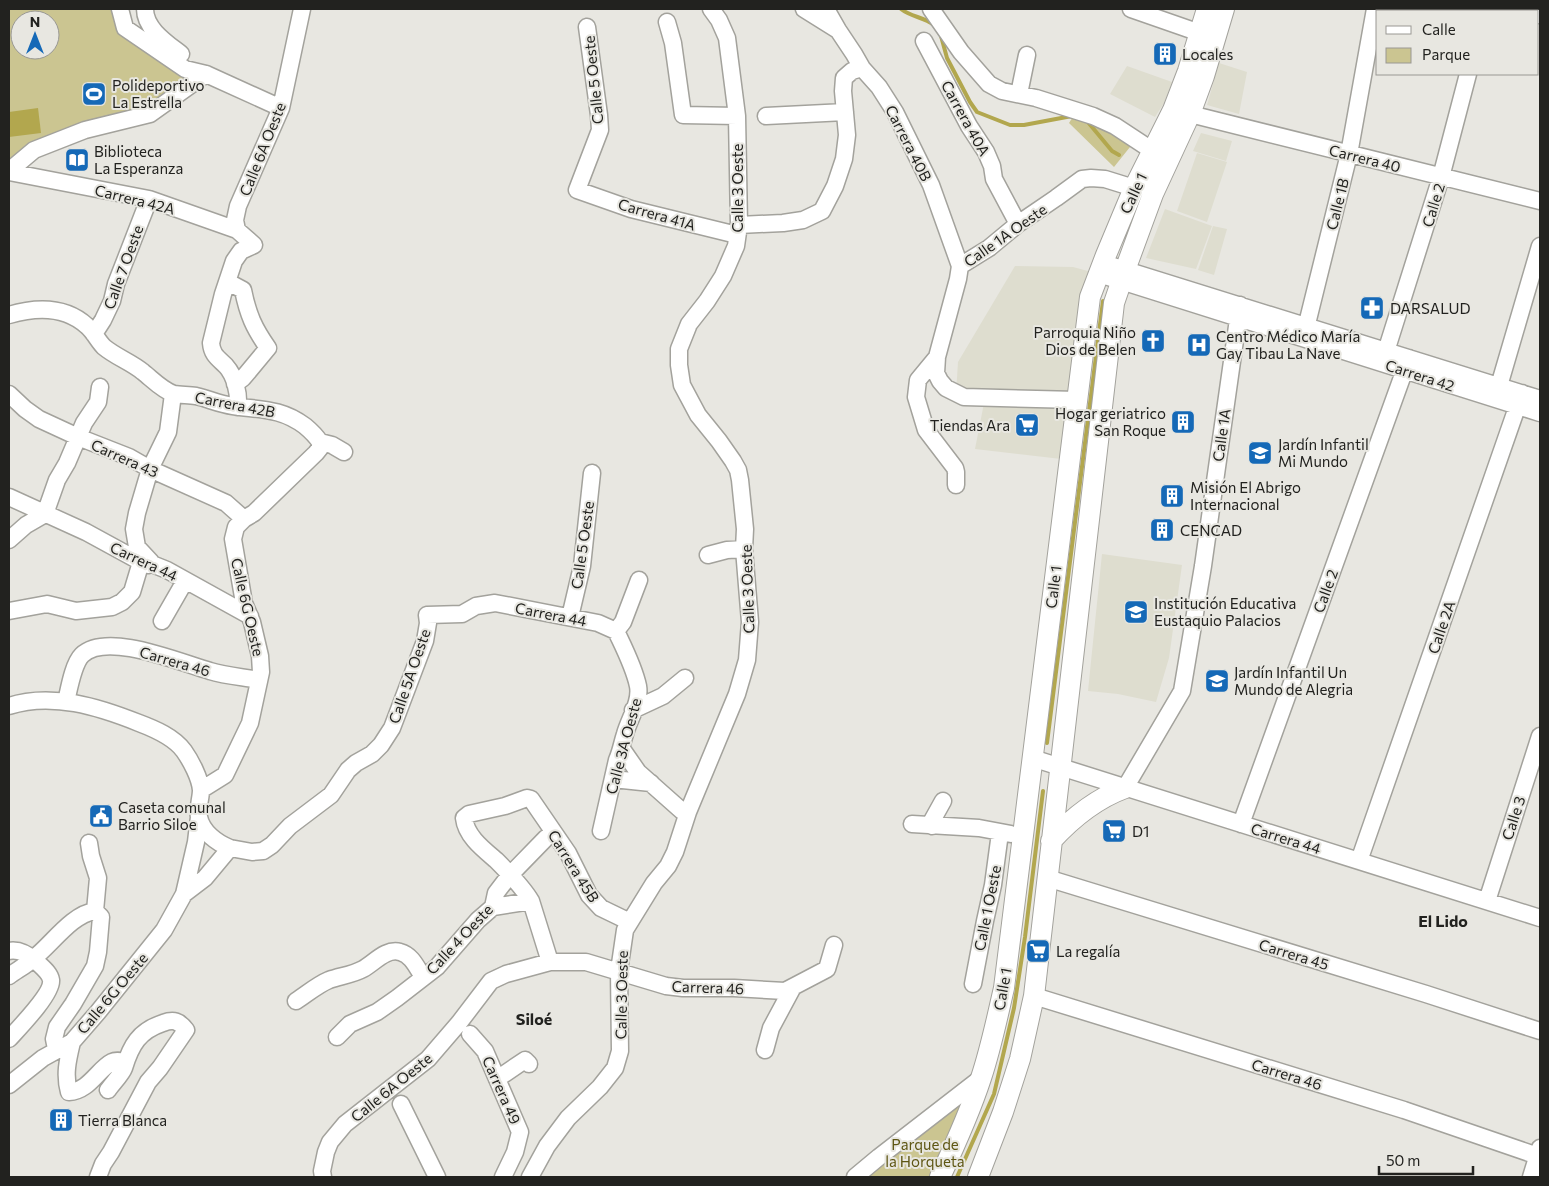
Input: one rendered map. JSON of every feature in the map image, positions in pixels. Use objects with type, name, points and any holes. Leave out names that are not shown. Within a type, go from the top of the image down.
[{"type":"main road","name":"Calle 1","points":[[940,1177],[960,1135],[981,1078],[1004,988],[1090,297],[1134,188],[1173,110],[1188,71],[1207,9]]},
{"type":"main road","name":"Calle 1","points":[[978,1177],[1003,1112],[1020,1059],[1034,996],[1114,303],[1153,194],[1190,114],[1204,76],[1224,9]]},
{"type":"main road","points":[[1051,841],[1077,815],[1092,804],[1108,794],[1125,788]]},
{"type":"street","points":[[120,9],[125,28],[184,69],[206,74],[281,108]]},
{"type":"street","points":[[145,9],[145,15],[151,27],[160,38],[206,74]]},
{"type":"street","name":"Calle 6A Oeste","points":[[237,230],[235,220],[238,206],[281,108],[302,9]]},
{"type":"street","name":"Calle 3 Oeste","points":[[530,1177],[547,1146],[568,1118],[600,1087],[615,1068],[620,1051],[619,971],[624,930],[676,852],[688,812],[737,694],[747,660],[750,622],[744,549],[746,529],[738,470],[719,441],[698,415],[682,385],[679,365],[680,350],[689,324],[723,276],[736,246],[738,230],[737,116],[727,38],[719,20],[711,9]]},
{"type":"street","name":"Carrera 40B","points":[[804,9],[838,30]]},
{"type":"street","name":"Carrera 40B","points":[[826,9],[862,68],[879,87],[895,112],[925,172],[960,266]]},
{"type":"street","points":[[931,9],[961,52],[988,84],[1002,91],[1056,104],[1093,116],[1115,126],[1153,151]]},
{"type":"street","points":[[1131,9],[1200,33]]},
{"type":"street","name":"Calle 1B","points":[[1305,332],[1349,154],[1375,9]]},
{"type":"street","points":[[667,22],[673,43],[683,115],[737,116]]},
{"type":"street","name":"Calle 5 Oeste","points":[[577,190],[600,130],[587,26]]},
{"type":"street","name":"Carrera 40A","points":[[924,41],[969,126],[986,152],[992,166],[994,179],[1018,224]]},
{"type":"street","points":[[1019,94],[1027,55]]},
{"type":"street","name":"Carrera 41A","points":[[577,190],[631,209],[738,230],[803,220],[822,212],[835,186],[844,159],[847,135],[843,91],[844,78],[852,71],[862,68]]},
{"type":"street","points":[[9,172],[34,150],[85,130],[150,114],[206,74]]},
{"type":"street","name":"Calle 2","points":[[1385,357],[1442,177],[1468,75]]},
{"type":"street","points":[[766,116],[845,112]]},
{"type":"street","name":"Carrera 40","points":[[1190,114],[1540,201]]},
{"type":"street","name":"Carrera 42A","points":[[9,172],[149,199],[237,230],[254,244],[241,251],[234,261],[228,282]]},
{"type":"street","name":"Calle 1A Oeste","points":[[937,357],[960,266],[989,248],[1018,224],[1082,179],[1105,180],[1134,188]]},
{"type":"street","name":"Calle 7 Oeste","points":[[94,334],[112,301],[116,284],[149,199]]},
{"type":"street","points":[[1497,392],[1540,246]]},
{"type":"street","name":"Carrera 42","points":[[1101,268],[1497,392],[1520,400],[1540,413]]},
{"type":"street","points":[[235,384],[243,378],[268,348],[250,318],[243,290],[228,282],[223,294],[211,343],[214,356],[227,366],[234,379],[238,407]]},
{"type":"street","points":[[9,315],[42,309],[64,312],[79,320],[104,346],[168,390],[168,432],[150,469],[134,529],[137,547],[147,563],[132,592],[122,602],[112,606],[76,611],[47,604],[9,611]]},
{"type":"street","name":"Calle 1A","points":[[1125,788],[1182,691],[1203,566],[1239,312]]},
{"type":"street","points":[[937,357],[936,373],[940,381],[946,388],[964,397],[1078,400]]},
{"type":"street","points":[[937,357],[918,380],[916,397],[926,430],[955,468],[956,484]]},
{"type":"street","name":"Calle 2","points":[[1241,824],[1407,364]]},
{"type":"street","points":[[9,540],[45,514],[57,480],[67,463],[84,423],[98,402],[100,388]]},
{"type":"street","name":"Carrera 42B","points":[[168,390],[199,397],[218,404],[270,410],[294,418],[317,436],[320,442],[332,445],[344,452]]},
{"type":"street","name":"Carrera 42","points":[[1520,400],[1540,399]]},
{"type":"street","name":"Carrera 43","points":[[10,400],[39,420],[129,457],[150,469],[226,504],[244,519]]},
{"type":"street","name":"Calle 2A","points":[[1359,861],[1520,400]]},
{"type":"street","name":"Calle 6G Oeste","points":[[9,1085],[43,1058],[65,1045],[98,1012],[164,930],[184,894],[196,842],[201,790],[225,775],[250,723],[261,672],[260,656],[250,616],[244,603],[233,539],[236,527],[254,513],[316,453],[320,448],[320,442]]},
{"type":"street","name":"Calle 5 Oeste","points":[[570,617],[582,566],[592,473]]},
{"type":"street","name":"Carrera 44","points":[[9,497],[147,563],[167,570],[250,616]]},
{"type":"street","points":[[708,555],[728,550],[744,549]]},
{"type":"street","points":[[162,621],[185,580]]},
{"type":"street","points":[[616,632],[623,622],[639,580]]},
{"type":"street","name":"Carrera 44","points":[[427,616],[462,614],[476,606],[495,603],[598,622],[616,632]]},
{"type":"street","name":"Calle 5A Oeste","points":[[230,848],[252,852],[263,851],[272,845],[290,826],[331,795],[348,770],[372,754],[381,744],[392,728],[411,680],[425,641],[428,623],[427,616]]},
{"type":"street","name":"Calle 3A Oeste","points":[[601,831],[617,760],[638,696],[638,687],[626,652],[616,632]]},
{"type":"street","name":"Carrera 46","points":[[66,702],[78,660],[92,650],[108,646],[149,651],[213,672],[259,680]]},
{"type":"street","points":[[633,710],[662,696],[685,678]]},
{"type":"street","points":[[9,706],[34,700],[66,702],[107,711],[153,729],[172,740],[184,750],[199,781],[201,790]]},
{"type":"street","name":"Calle 3","points":[[1487,901],[1540,736]]},
{"type":"street","points":[[622,749],[638,772],[682,811],[688,812]]},
{"type":"street","name":"Carrera 44","points":[[1032,758],[1540,918]]},
{"type":"street","points":[[613,779],[651,783]]},
{"type":"street","name":"Carrera 45B","points":[[509,876],[478,844],[464,824],[464,818],[469,814],[530,798],[568,853],[590,895],[601,908],[630,922]]},
{"type":"street","points":[[932,826],[933,819],[943,801]]},
{"type":"street","points":[[184,894],[205,878],[230,848],[223,846],[207,834],[199,818]]},
{"type":"street","points":[[912,824],[979,828],[1023,836]]},
{"type":"street","name":"Calle 4 Oeste","points":[[337,1037],[350,1024],[377,1012],[437,967],[478,920],[492,907],[496,893],[509,876],[546,838],[554,833]]},
{"type":"street","name":"Calle 1 Oeste","points":[[973,984],[993,885],[1000,833]]},
{"type":"street","points":[[89,843],[98,878],[95,911]]},
{"type":"street","points":[[509,876],[531,901],[550,962]]},
{"type":"street","name":"Carrera 45","points":[[1047,878],[1426,994],[1540,1031]]},
{"type":"street","points":[[492,907],[531,901]]},
{"type":"street","points":[[9,976],[34,959],[74,920],[85,913],[95,911]]},
{"type":"street","points":[[95,911],[101,917],[98,952],[94,966],[73,1004],[56,1027],[55,1044],[65,1045],[66,1075],[69,1092],[76,1092],[112,1062],[118,1060],[125,1062]]},
{"type":"street","name":"Carrera 46","points":[[550,962],[586,962],[666,986],[785,991],[827,969],[834,945]]},
{"type":"street","points":[[9,951],[23,952],[34,959],[51,977],[51,983],[43,999],[9,1039]]},
{"type":"street","points":[[296,1001],[328,981],[362,970],[392,951],[407,955],[414,962],[423,978]]},
{"type":"street","name":"Calle 6A Oeste","points":[[323,1177],[322,1171],[330,1142],[345,1124],[428,1058],[491,981],[506,974],[550,962]]},
{"type":"street","points":[[765,1050],[771,1028],[794,987]]},
{"type":"street","name":"Carrera 46","points":[[1034,996],[1539,1152]]},
{"type":"street","points":[[98,1177],[103,1164],[148,1082],[186,1030],[181,1023],[175,1021],[167,1022],[152,1027],[141,1035],[125,1062],[124,1069],[108,1090]]},
{"type":"street","name":"Carrera 49","points":[[470,1034],[485,1051],[520,1132],[506,1176]]},
{"type":"street","points":[[497,1079],[525,1060],[529,1064]]},
{"type":"street","points":[[856,1177],[981,1078]]},
{"type":"street","points":[[401,1104],[437,1177]]},
{"type":"street","points":[[1531,1177],[1539,1152]]},
{"type":"shaded area","points":[[1219,63],[1247,72],[1239,114],[1207,105]]},
{"type":"shaded area","points":[[1127,66],[1172,82],[1164,103],[1155,117],[1110,94]]},
{"type":"shaded area","points":[[38,108],[41,133],[9,137],[9,112]]},
{"type":"shaded area","points":[[1201,133],[1232,141],[1226,161],[1193,151]]},
{"type":"shaded area","points":[[1197,153],[1227,162],[1207,222],[1177,211]]},
{"type":"shaded area","points":[[1165,209],[1212,226],[1196,269],[1146,258]]},
{"type":"shaded area","points":[[1213,226],[1227,229],[1214,275],[1198,270]]},
{"type":"shaded area","points":[[1015,266],[1073,267],[1099,274],[1070,460],[975,449],[985,398],[956,394],[958,362]]},
{"type":"shaded area","name":"Institución Educativa Eustaquio Palacios","points":[[1102,554],[1182,565],[1169,658],[1156,702],[1118,694],[1088,691]]},
{"type":"green space","name":"Polideportivo La Estrella","points":[[9,9],[120,9],[125,28],[206,74],[150,114],[85,130],[9,171]]},
{"type":"green space","points":[[1076,112],[1134,142],[1114,167],[1069,123]]},
{"type":"green space","name":"Parque de la Horqueta","points":[[981,1078],[940,1177],[856,1177]]},
{"type":"waterway","points":[[901,9],[934,25]]},
{"type":"waterway","points":[[941,36],[947,58],[977,112],[1010,125],[1024,125],[1072,116]]},
{"type":"waterway","points":[[1087,121],[1112,151],[1119,155]]},
{"type":"waterway","points":[[1047,743],[1103,301]]},
{"type":"waterway","points":[[957,1177],[994,1094],[1014,1008],[1043,791]]},
{"type":"place","name":"Locales","points":[[1165,54]]},
{"type":"place","name":"Polideportivo La Estrella","points":[[94,94]]},
{"type":"place","name":"Biblioteca La Esperanza","points":[[77,160]]},
{"type":"place","name":"DARSALUD","points":[[1372,308]]},
{"type":"place","name":"Parroquia Niño Dios de Belen","points":[[1153,341]]},
{"type":"place","name":"Centro Médico María Gay Tibau La Nave","points":[[1199,345]]},
{"type":"place","name":"Hogar geriatrico San Roque","points":[[1183,422]]},
{"type":"place","name":"Tiendas Ara","points":[[1027,425]]},
{"type":"place","name":"Jardín Infantil Mi Mundo","points":[[1260,453]]},
{"type":"place","name":"Misión El Abrigo Internacional","points":[[1172,496]]},
{"type":"place","name":"CENCAD","points":[[1162,530]]},
{"type":"place","name":"Institución Educativa Eustaquio Palacios","points":[[1136,612]]},
{"type":"place","name":"Jardín Infantil Un Mundo de Alegria","points":[[1217,681]]},
{"type":"place","name":"Caseta comunal Barrio Siloe","points":[[101,816]]},
{"type":"place","name":"D1","points":[[1114,831]]},
{"type":"place","name":"La regalía","points":[[1038,951]]},
{"type":"place","name":"Tierra Blanca","points":[[61,1120]]},
{"type":"district","name":"El Lido","points":[[1443,920]]},
{"type":"district","name":"Siloé","points":[[534,1018]]}]
